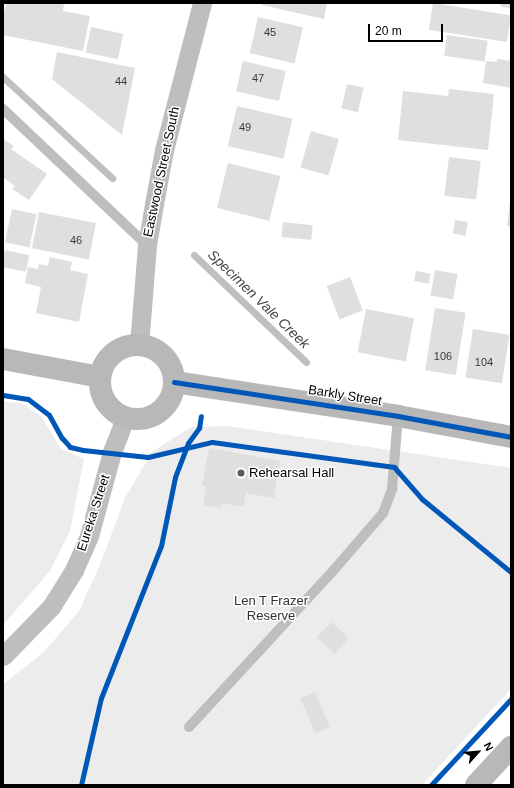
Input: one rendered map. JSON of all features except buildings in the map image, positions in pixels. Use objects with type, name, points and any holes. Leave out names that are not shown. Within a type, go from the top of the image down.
[{"type":"main road","points":[[139,344],[154,348],[166,358],[173,372],[174,382],[170,400],[162,410],[151,417],[138,420],[125,418],[113,412],[105,402],[100,390],[100,377],[104,364],[113,353],[125,347],[139,344]]},
{"type":"main road","points":[[3,359],[100,377]]},
{"type":"main road","name":"Barkly Street","points":[[174,382],[398,416],[511,436]]},
{"type":"main road","points":[[476,785],[511,747]]},
{"type":"street","name":"Eastwood Street South","points":[[139,344],[147,245],[164,150],[202,3]]},
{"type":"street","name":"Eureka Street","points":[[3,656],[51,607],[74,570],[89,536],[112,452],[125,418]]},
{"type":"lane","points":[[3,109],[147,245]]},
{"type":"lane","points":[[189,727],[333,571],[383,513],[392,489],[398,416]]},
{"type":"green space","points":[[3,401],[23,404],[41,416],[61,449],[84,459],[70,531],[50,571],[3,625]]},
{"type":"green space","name":"Len T Frazer Reserve","points":[[227,426],[511,468],[511,689],[422,785],[3,785],[3,684],[43,653],[79,611],[99,567],[125,498],[152,452],[191,427]]},
{"type":"waterway","name":"Specimen Vale Creek","points":[[3,77],[112,178]]},
{"type":"waterway","name":"Specimen Vale Creek","points":[[194,255],[306,362]]},
{"type":"cycle path","points":[[174,382],[398,416],[511,437]]},
{"type":"cycle path","points":[[3,395],[28,399],[49,415],[62,438],[70,447],[83,450],[148,457],[212,442],[394,467],[422,499],[511,572]]},
{"type":"cycle path","points":[[81,785],[101,698],[161,546],[175,477],[188,443],[199,428],[201,416]]},
{"type":"cycle path","points":[[431,785],[511,699]]},
{"type":"place","name":"Rehearsal Hall","points":[[241,473]]}]
